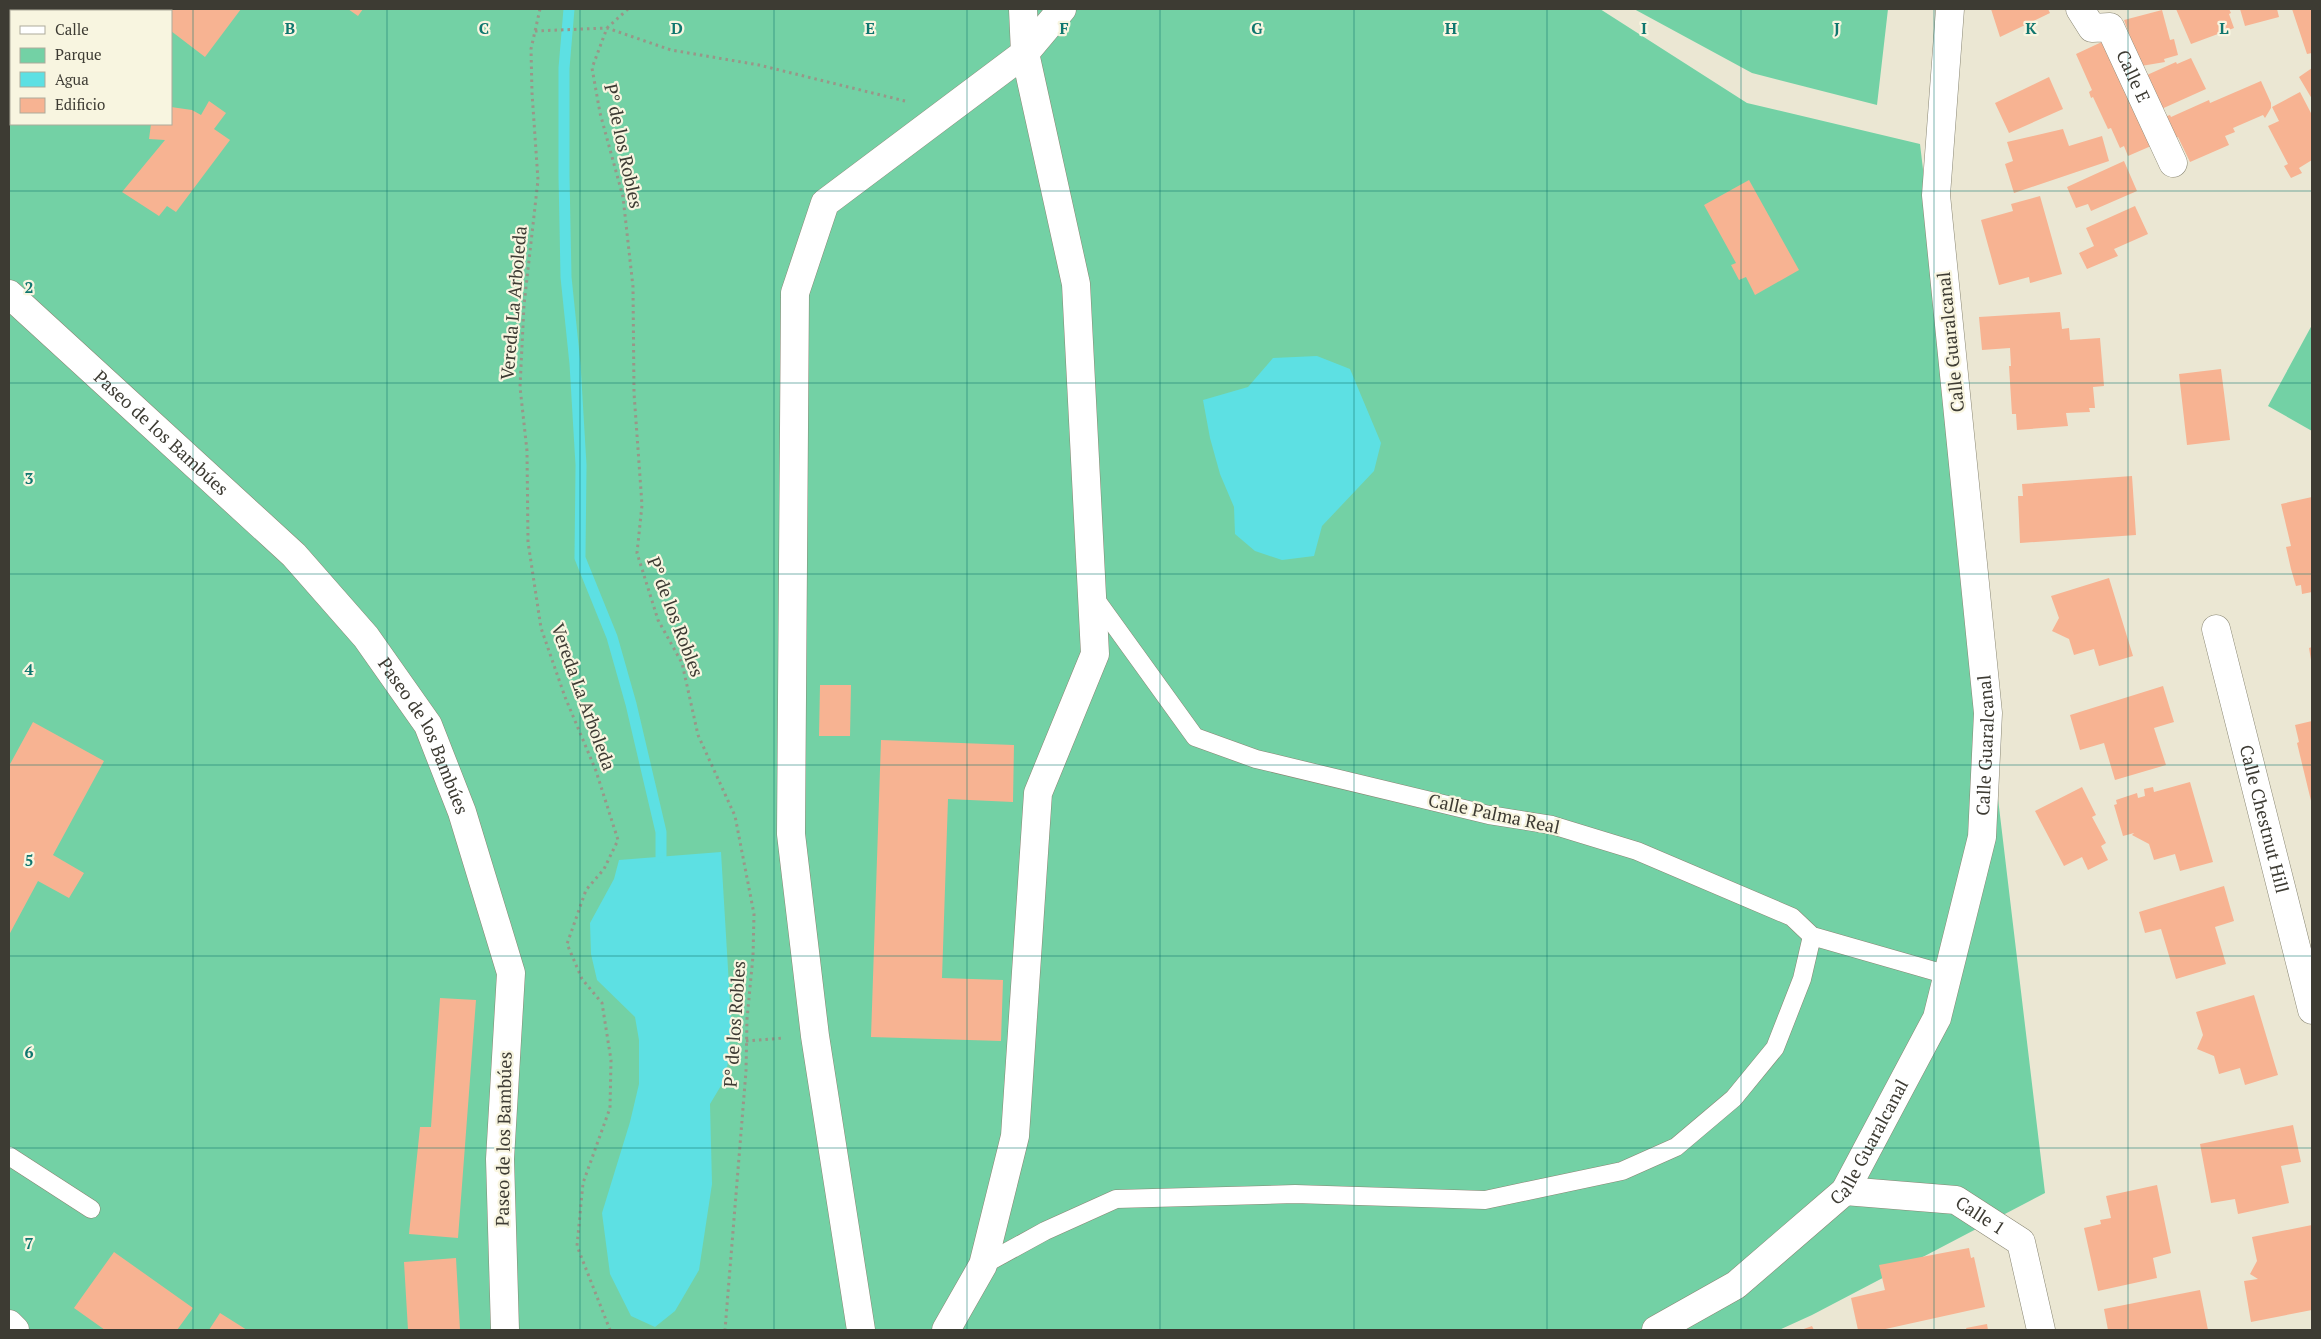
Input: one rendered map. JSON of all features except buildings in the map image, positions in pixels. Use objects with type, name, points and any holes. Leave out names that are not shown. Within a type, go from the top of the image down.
[{"type":"street","points":[[946,1330],[983,1265],[1015,1136],[1038,793],[1094,654],[1076,284],[1025,53],[1023,9]]},
{"type":"street","points":[[861,1330],[815,1036],[791,834],[795,293],[825,203],[1025,53],[1062,9]]},
{"type":"street","name":"Calle Guaralcanal","points":[[1656,1330],[1736,1285],[1845,1191],[1938,1018],[1982,837],[1988,713],[1936,195],[1950,9]]},
{"type":"street","name":"Calle E","points":[[2080,9],[2092,28],[2110,27],[2173,163]]},
{"type":"street","name":"Paseo de los Bambúes","points":[[9,294],[294,555],[366,637],[428,725],[462,812],[511,973],[500,1159],[505,1330]]},
{"type":"street","name":"Calle Chestnut Hill","points":[[2216,629],[2308,971],[2312,1010]]},
{"type":"street","name":"Calle 1","points":[[1845,1191],[1956,1200],[2020,1242],[2041,1330]]},
{"type":"street","points":[[9,1324],[15,1330]]},
{"type":"lane","name":"Calle Palma Real","points":[[1092,594],[1195,737],[1256,759],[1488,815],[1552,825],[1638,851],[1792,917],[1812,936],[1948,975]]},
{"type":"lane","points":[[983,1265],[1045,1231],[1116,1199],[1295,1194],[1485,1200],[1622,1171],[1676,1146],[1734,1098],[1775,1048],[1802,979],[1812,936]]},
{"type":"lane","points":[[9,1156],[90,1208]]},
{"type":"path","name":"Vereda La Arboleda","points":[[540,9],[531,49],[538,180],[524,304],[520,387],[528,451],[528,542],[541,628],[565,697],[596,771],[618,840],[604,869],[586,890],[567,944],[582,979],[602,1004],[611,1060],[610,1108],[583,1183],[577,1246],[610,1330]]},
{"type":"path","points":[[607,28],[628,9]]},
{"type":"path","points":[[535,31],[607,28],[671,50],[758,65],[906,102],[939,117]]},
{"type":"path","name":"P° de los Robles","points":[[607,28],[592,68],[600,113],[623,197],[633,287],[634,393],[642,505],[637,552],[658,620],[682,663],[698,735],[735,816],[754,914],[753,956],[747,1019],[746,1071],[725,1330]]},
{"type":"green space","points":[[9,9],[1600,9],[1747,103],[1920,144],[2045,1193],[1812,1315],[1779,1330],[9,1330]]},
{"type":"green space","points":[[1634,9],[1888,9],[1877,105],[1752,73]]},
{"type":"green space","points":[[2312,325],[2312,431],[2268,406]]},
{"type":"water","points":[[1317,356],[1350,369],[1381,443],[1374,471],[1322,526],[1314,556],[1282,560],[1255,551],[1235,534],[1234,507],[1220,474],[1210,438],[1203,400],[1248,387],[1273,358]]},
{"type":"water","points":[[721,852],[731,1019],[729,1056],[725,1079],[710,1104],[712,1184],[699,1270],[675,1311],[655,1327],[631,1316],[610,1274],[602,1213],[630,1122],[639,1084],[639,1040],[635,1017],[597,980],[591,954],[590,923],[614,879],[619,860]]},
{"type":"waterway","points":[[569,9],[564,68],[566,277],[575,364],[581,465],[580,558],[612,637],[631,704],[661,832],[661,857]]}]
